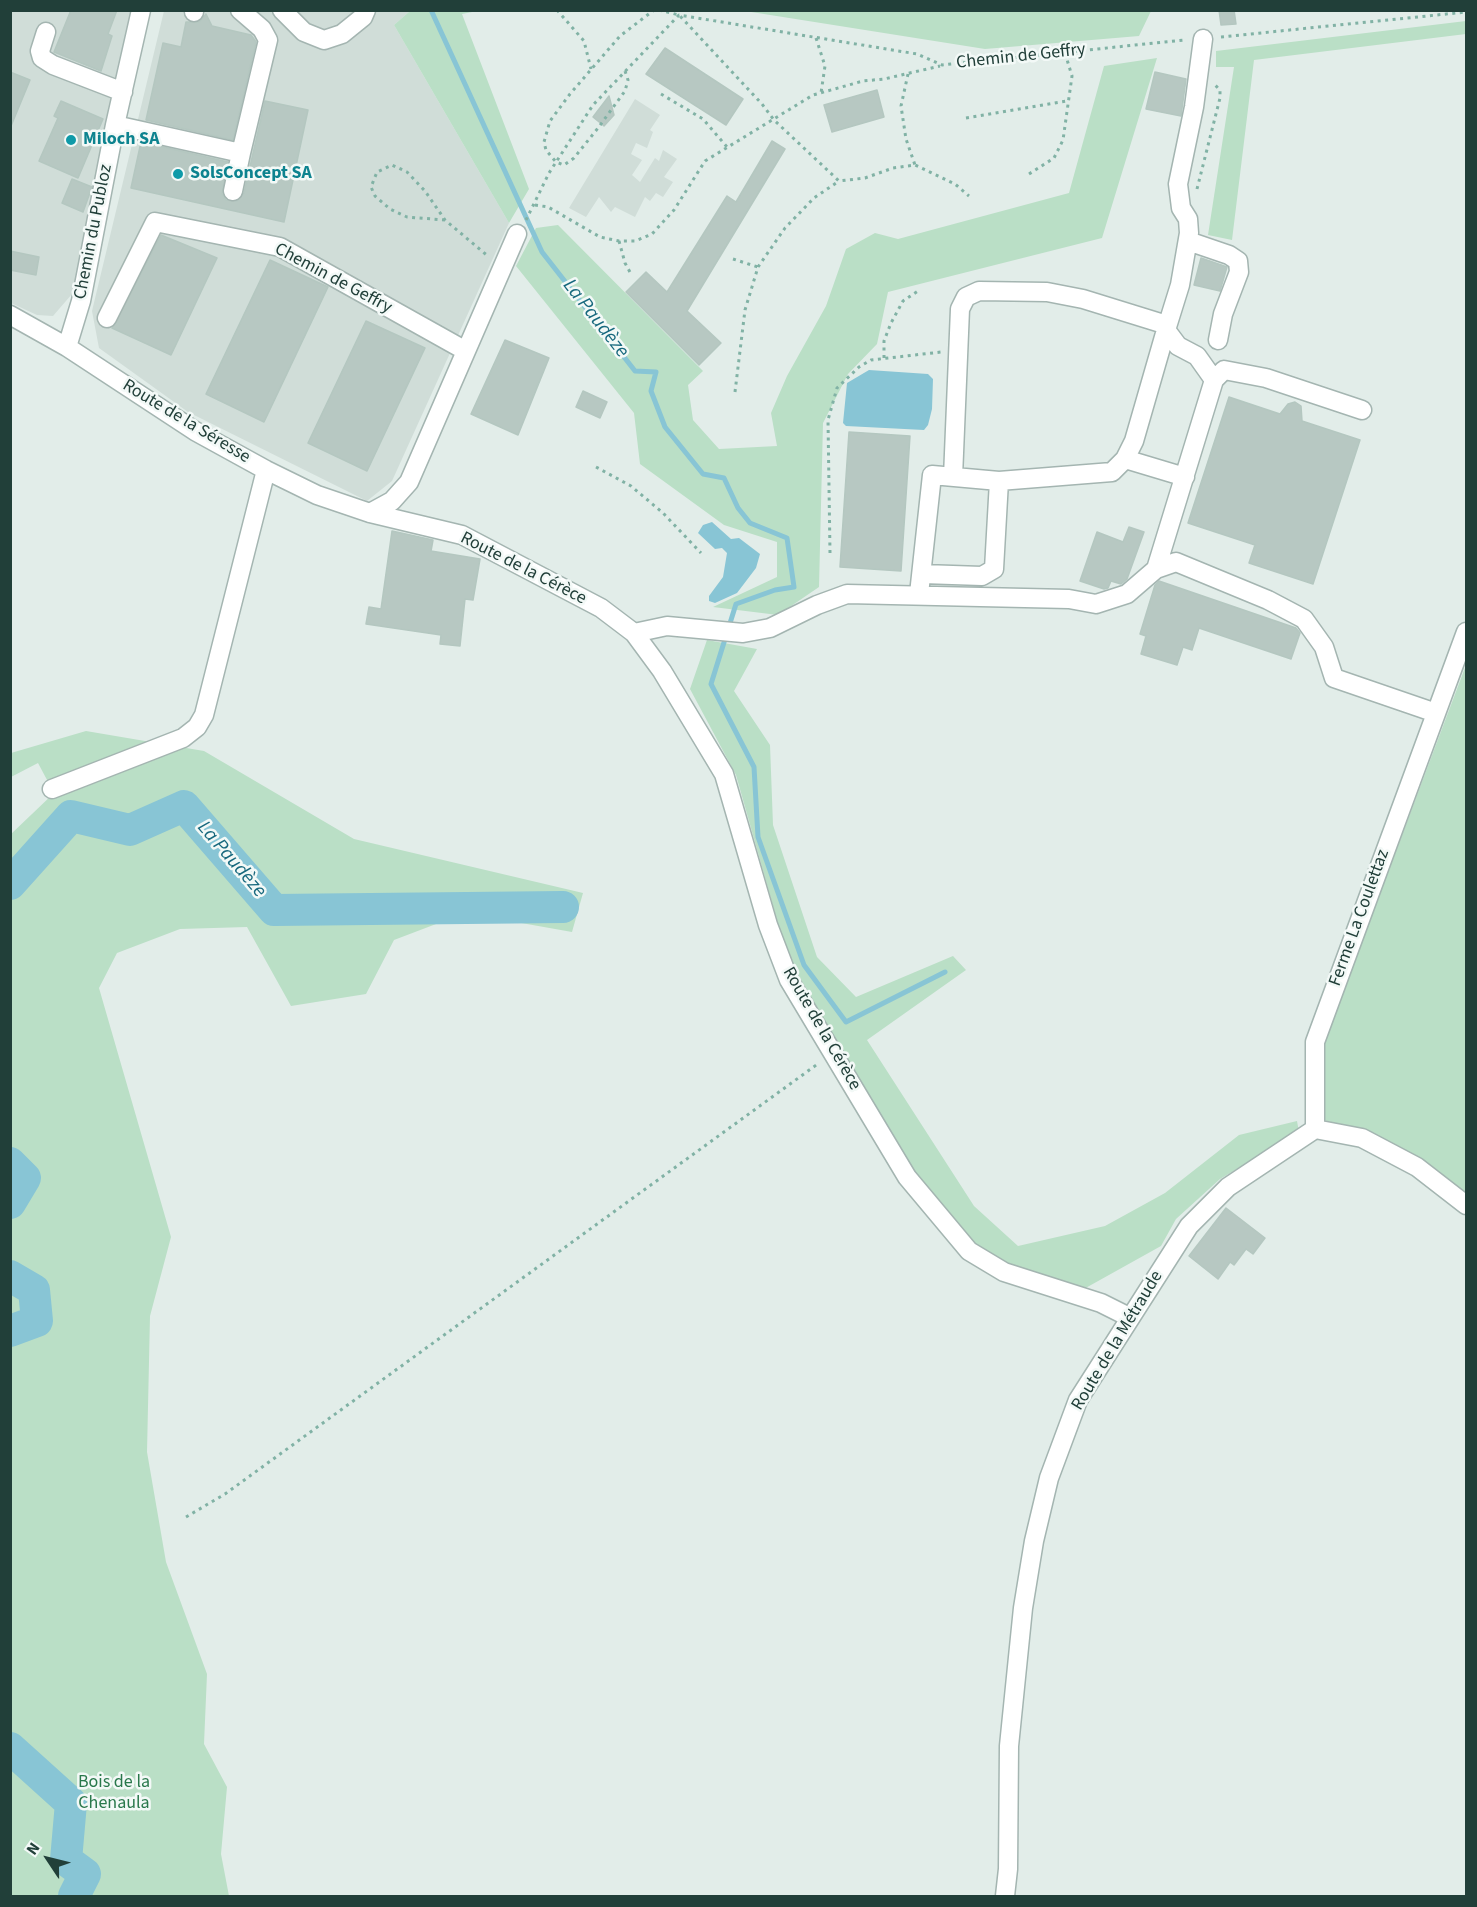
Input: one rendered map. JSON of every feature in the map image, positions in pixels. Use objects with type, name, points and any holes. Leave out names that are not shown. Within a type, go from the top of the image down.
[{"type":"street","name":"Chemin du Publoz","points":[[67,346],[81,301],[115,125],[141,10]]},
{"type":"street","points":[[234,190],[268,40],[262,29],[240,10]]},
{"type":"street","points":[[282,10],[304,32],[324,40],[342,34],[363,17],[366,10]]},
{"type":"street","points":[[46,32],[40,51],[42,58],[91,81],[123,92]]},
{"type":"street","points":[[919,594],[923,574],[932,475],[999,481],[1112,472],[1125,459],[1134,441],[1180,285],[1188,241],[1188,219],[1180,208],[1178,184],[1194,107],[1203,39]]},
{"type":"street","points":[[115,125],[242,153]]},
{"type":"street","name":"Chemin de Geffry","points":[[107,318],[155,222],[280,248],[466,351]]},
{"type":"street","points":[[370,513],[392,501],[409,482],[517,234]]},
{"type":"street","points":[[1188,241],[1229,255],[1238,261],[1239,272],[1223,314],[1218,340]]},
{"type":"street","points":[[953,477],[960,309],[966,297],[979,291],[1047,292],[1083,298],[1166,327],[1178,346],[1197,356],[1214,380]]},
{"type":"street","name":"Route de la Séresse","points":[[10,315],[67,346],[195,431],[317,495],[370,513]]},
{"type":"street","points":[[1156,568],[1214,380],[1224,370],[1266,378],[1362,410]]},
{"type":"street","points":[[1125,459],[1185,477]]},
{"type":"street","points":[[52,789],[183,738],[197,727],[204,715],[266,470]]},
{"type":"street","points":[[923,574],[982,576],[994,569],[999,481]]},
{"type":"street","name":"Route de la Cérèce","points":[[370,513],[462,535],[601,608],[634,633],[662,671],[724,774],[768,926],[789,980],[907,1177],[969,1251],[1004,1272],[1101,1303],[1129,1317]]},
{"type":"street","points":[[634,633],[667,626],[743,633],[771,628],[817,605],[847,594],[1069,599],[1096,604],[1127,594],[1156,568],[1176,562],[1268,600],[1304,619],[1324,647],[1334,678],[1436,713]]},
{"type":"street","name":"Ferme La Coulettaz","points":[[1315,1129],[1315,1042],[1467,632]]},
{"type":"street","points":[[1315,1129],[1362,1138],[1417,1167],[1467,1205]]},
{"type":"street","name":"Route de la Métraude","points":[[1005,1896],[1008,1869],[1009,1746],[1023,1608],[1034,1541],[1049,1478],[1078,1400],[1189,1226],[1220,1195],[1315,1129]]},
{"type":"path","points":[[557,10],[584,41],[591,69]]},
{"type":"path","points":[[625,70],[628,80],[625,91],[598,129],[569,162],[564,165],[556,162],[546,150],[544,142],[550,121],[620,36],[654,10]]},
{"type":"path","name":"Chemin de Geffry","points":[[659,10],[917,54],[942,65],[1467,12]]},
{"type":"path","points":[[1422,10],[1422,16]]},
{"type":"path","points":[[839,181],[774,120],[762,104],[679,15],[594,105],[556,162],[534,206],[548,207],[600,237],[619,241],[635,241],[652,234],[674,210],[705,161],[774,120],[813,95],[863,81],[942,65]]},
{"type":"path","points":[[816,38],[825,66],[821,93]]},
{"type":"path","points":[[1029,174],[1054,158],[1063,140],[1072,76],[1065,53]]},
{"type":"path","points":[[908,73],[901,106],[906,139],[915,165]]},
{"type":"path","points":[[661,94],[703,119],[728,147]]},
{"type":"path","points":[[966,118],[1068,101]]},
{"type":"path","points":[[445,220],[407,217],[390,209],[375,196],[370,187],[377,172],[392,165],[407,172],[426,191],[445,220],[479,250],[503,266]]},
{"type":"path","points":[[735,392],[745,310],[758,267],[784,228],[814,198],[839,181],[865,178],[893,168],[915,165],[955,184],[969,196]]},
{"type":"path","points":[[619,241],[625,262],[632,274]]},
{"type":"path","points":[[733,259],[758,267]]},
{"type":"path","points":[[884,358],[884,341],[891,323],[903,301],[918,291]]},
{"type":"path","points":[[830,553],[828,420],[837,388],[859,366],[871,360],[958,351]]},
{"type":"path","points":[[596,467],[631,486],[663,513],[701,553]]},
{"type":"path","points":[[186,1517],[225,1494],[833,1053]]},
{"type":"shaded area","points":[[11,11],[135,11],[72,294],[53,316],[37,315],[11,303]]},
{"type":"shaded area","points":[[164,11],[410,11],[394,25],[509,223],[392,481],[367,501],[188,412],[99,348],[92,311]]},
{"type":"shaded area","points":[[635,99],[660,115],[650,130],[653,132],[647,148],[636,143],[631,154],[642,160],[632,175],[640,182],[655,158],[659,161],[663,150],[677,159],[664,177],[673,182],[663,197],[656,193],[650,201],[645,197],[635,217],[615,207],[611,212],[599,197],[586,217],[569,208]]},
{"type":"green space","points":[[1151,10],[1139,36],[985,49],[745,11]]},
{"type":"green space","points":[[410,11],[477,11],[462,14],[529,189],[509,223],[394,25]]},
{"type":"green space","points":[[1466,21],[1466,34],[1254,60],[1232,240],[1208,235],[1234,67],[1216,67],[1216,51]]},
{"type":"green space","points":[[1157,58],[1102,238],[888,292],[877,344],[848,374],[823,423],[819,587],[778,615],[713,607],[777,577],[777,542],[724,525],[640,464],[634,413],[516,266],[536,228],[558,225],[703,371],[688,385],[693,420],[719,449],[777,446],[771,413],[787,376],[826,306],[846,249],[875,233],[898,239],[1069,193],[1104,66]]},
{"type":"green space","points":[[707,640],[757,649],[734,691],[770,745],[773,825],[817,957],[856,997],[953,956],[966,970],[867,1040],[974,1206],[1018,1246],[1105,1226],[1165,1193],[1239,1135],[1297,1121],[1299,1132],[1220,1179],[1176,1219],[1161,1246],[1082,1290],[1010,1267],[976,1248],[917,1175],[831,1038],[799,978],[779,927],[736,775],[690,689]]},
{"type":"green space","points":[[1466,665],[1466,1196],[1366,1131],[1323,1120],[1323,1045]]},
{"type":"green space","name":"Bois de la Chenaula","points":[[86,731],[204,751],[354,839],[583,893],[572,932],[465,913],[394,940],[366,994],[291,1006],[247,927],[180,929],[117,953],[99,988],[171,1237],[150,1316],[147,1452],[166,1562],[207,1674],[204,1744],[227,1787],[221,1854],[229,1896],[11,1896],[10,835],[54,793],[38,763],[11,777],[11,753]]},
{"type":"water","points":[[869,370],[928,374],[933,379],[932,409],[928,425],[924,430],[846,426],[843,423],[847,383]]},
{"type":"water","points":[[712,522],[731,539],[739,538],[760,554],[756,568],[737,593],[715,603],[709,601],[709,596],[723,577],[727,553],[722,548],[715,549],[698,533],[703,525]]},
{"type":"building","points":[[71,10],[117,10],[108,34],[112,36],[101,71],[54,52]]},
{"type":"building","points":[[1219,10],[1234,10],[1236,24],[1221,25]]},
{"type":"building","points":[[206,14],[212,26],[251,35],[256,42],[233,140],[146,120],[163,43],[181,47],[186,22],[199,22]]},
{"type":"building","points":[[665,48],[743,99],[726,125],[646,74]]},
{"type":"building","points":[[10,72],[30,80],[11,126],[10,126]]},
{"type":"building","points":[[1155,72],[1186,79],[1181,116],[1146,109]]},
{"type":"building","points":[[877,90],[884,117],[832,132],[824,105]]},
{"type":"building","points":[[609,96],[614,115],[604,126],[593,117]]},
{"type":"building","name":"Miloch SA","points":[[61,101],[103,119],[78,178],[39,161],[58,118],[54,116]]},
{"type":"building","points":[[265,101],[308,110],[284,222],[131,188],[141,142],[228,162],[222,194],[226,200],[237,201],[244,193]]},
{"type":"building","points":[[772,141],[785,149],[687,311],[721,343],[699,365],[626,292],[646,272],[667,292],[727,196],[736,202]]},
{"type":"building","points":[[72,179],[92,187],[83,212],[62,203]]},
{"type":"building","points":[[161,235],[217,258],[171,355],[112,328]]},
{"type":"building","points":[[10,251],[39,257],[36,275],[10,270]]},
{"type":"building","points":[[1201,258],[1227,267],[1220,291],[1194,285]]},
{"type":"building","points":[[270,260],[328,287],[264,422],[206,394]]},
{"type":"building","points":[[366,321],[425,348],[367,471],[308,443]]},
{"type":"building","points":[[505,340],[549,358],[518,435],[471,414]]},
{"type":"building","points":[[583,391],[607,402],[600,418],[576,407]]},
{"type":"building","points":[[1229,397],[1280,414],[1288,404],[1295,402],[1301,406],[1302,421],[1360,440],[1313,584],[1249,563],[1255,545],[1188,523]]},
{"type":"building","points":[[849,432],[910,436],[901,571],[840,567]]},
{"type":"building","points":[[1129,527],[1144,532],[1127,579],[1121,584],[1111,581],[1108,588],[1104,589],[1080,581],[1097,532],[1123,542]]},
{"type":"building","points":[[392,531],[433,540],[431,551],[480,559],[473,600],[465,599],[460,646],[440,644],[441,635],[366,624],[369,607],[381,609]]},
{"type":"building","points":[[1159,581],[1296,628],[1300,633],[1291,659],[1199,628],[1192,650],[1183,647],[1177,665],[1141,654],[1146,636],[1140,634],[1155,585]]},
{"type":"building","points":[[1226,1208],[1265,1238],[1253,1254],[1246,1249],[1234,1265],[1230,1262],[1218,1279],[1189,1256]]},
{"type":"waterway","name":"La Paudèze","points":[[431,10],[542,252],[635,371],[656,372],[651,391],[665,427],[703,474],[724,478],[738,508],[750,523],[787,538],[794,587],[775,590],[736,604],[711,684],[754,767],[758,837],[804,965],[846,1022],[945,972]]},
{"type":"waterway","name":"La Paudèze","points":[[10,884],[71,816],[130,830],[184,806],[274,910],[563,907]]},
{"type":"waterway","name":"La Paudèze","points":[[10,1163],[25,1178],[10,1203]]},
{"type":"waterway","name":"La Paudèze","points":[[10,1276],[34,1290],[37,1321],[10,1331]]},
{"type":"waterway","name":"La Paudèze","points":[[10,1748],[71,1803],[66,1860],[85,1874],[74,1896]]},
{"type":"place","name":"Miloch SA","points":[[71,140]]},
{"type":"place","name":"SolsConcept SA","points":[[178,174]]}]
